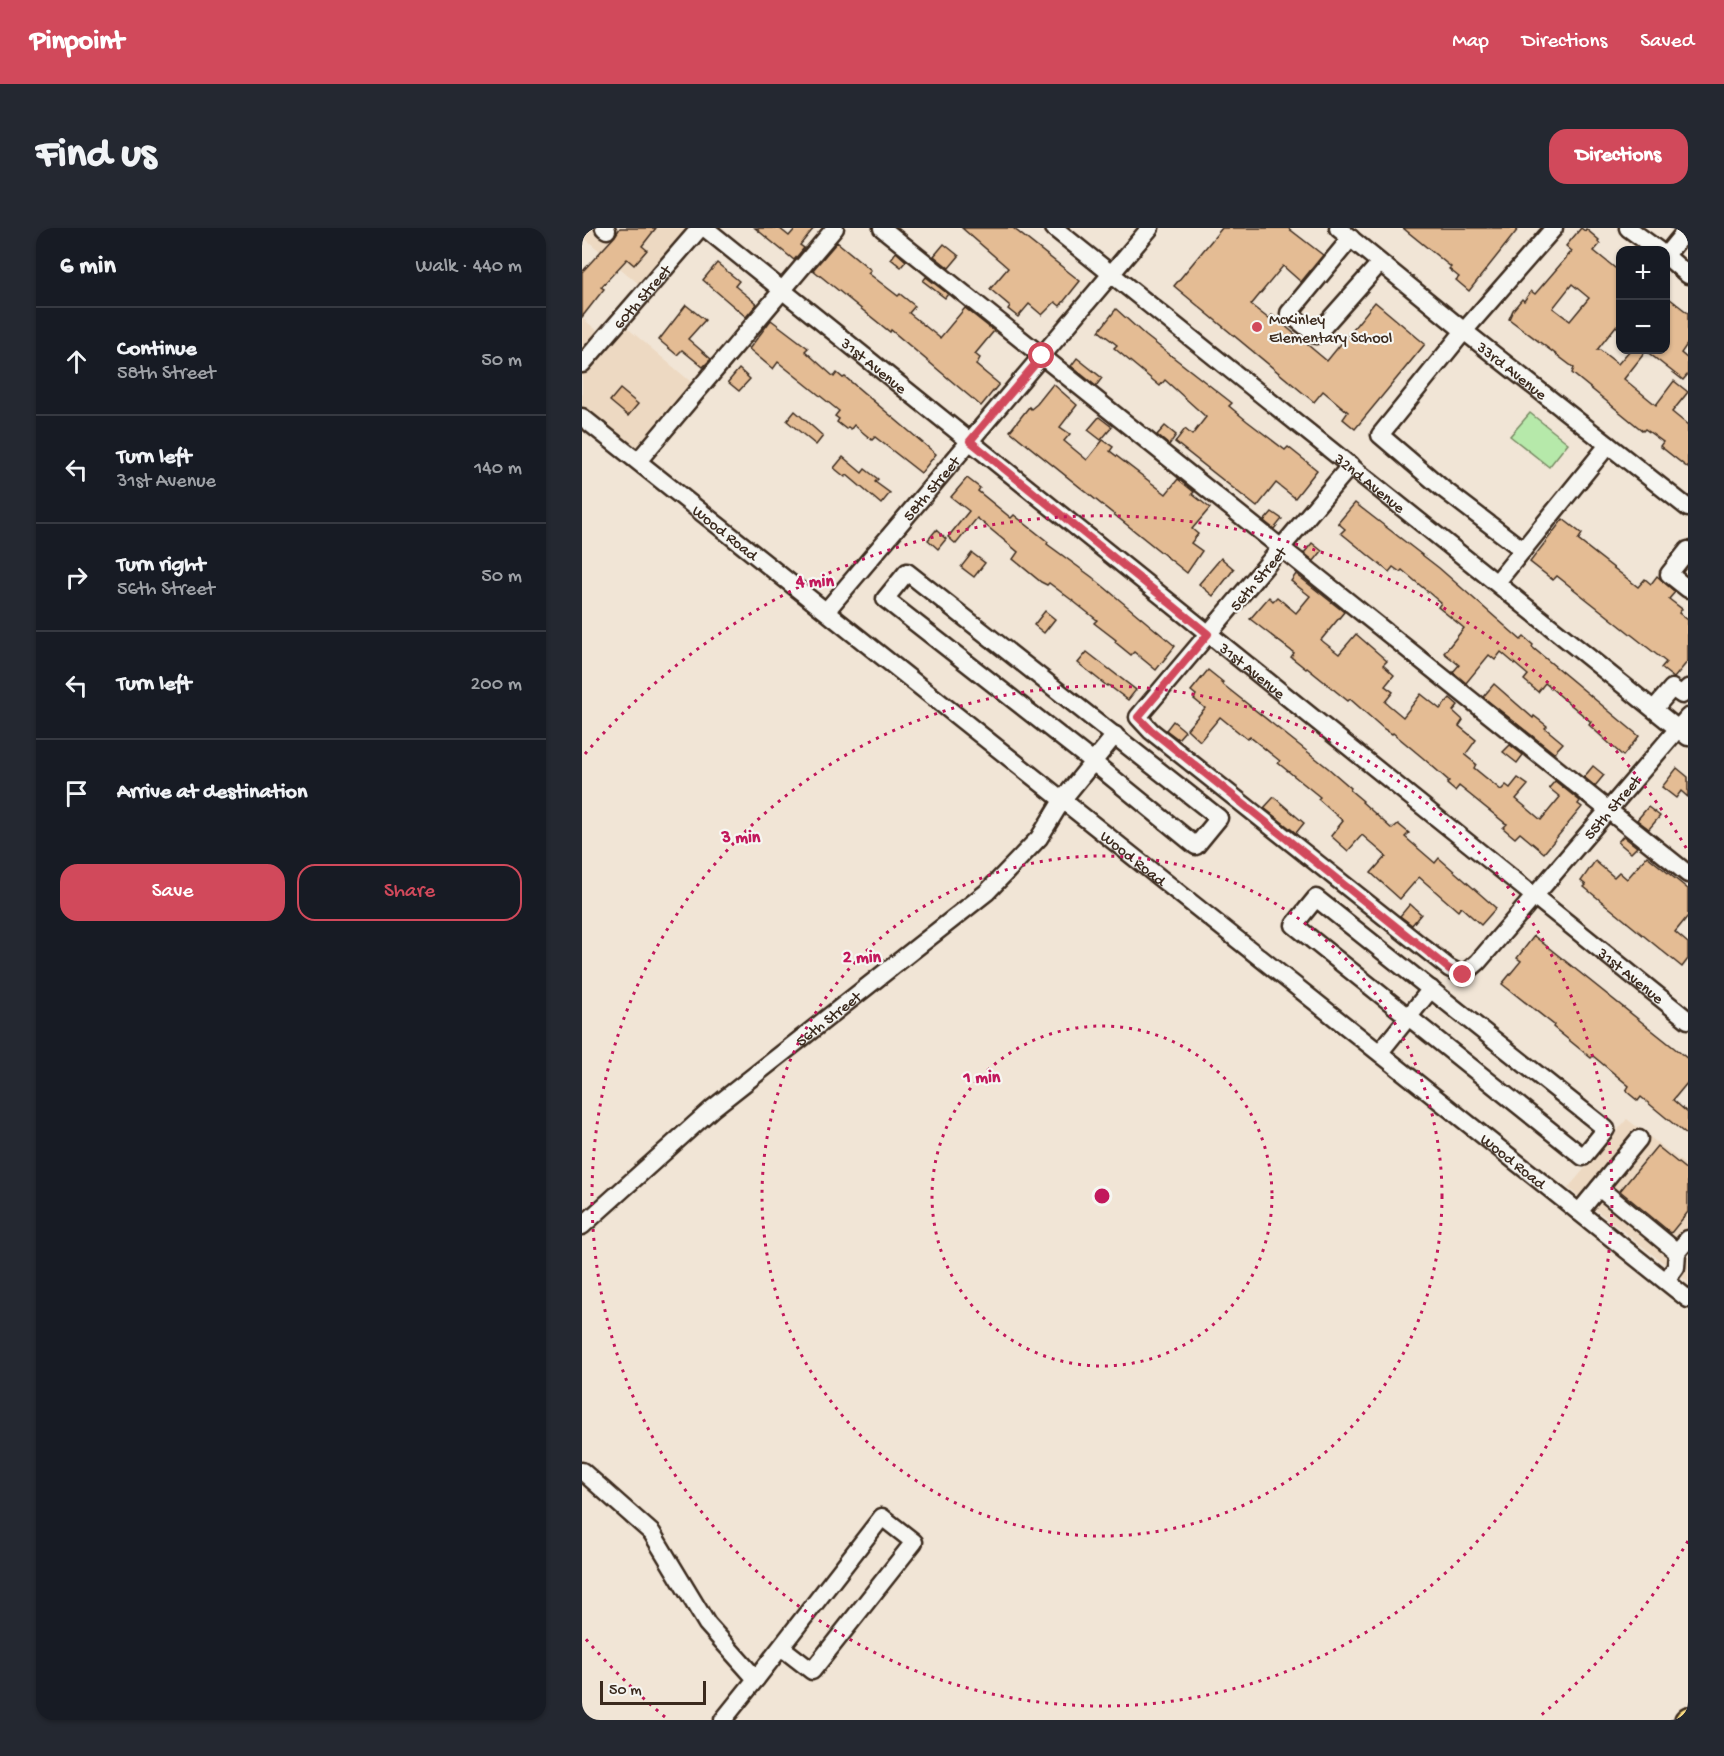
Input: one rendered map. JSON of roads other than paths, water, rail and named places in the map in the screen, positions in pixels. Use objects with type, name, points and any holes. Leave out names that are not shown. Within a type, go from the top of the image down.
[{"type":"street","name":"60th Street","points":[[585,354],[700,228]]},
{"type":"street","name":"31st Avenue","points":[[705,228],[1688,1020]]},
{"type":"street","points":[[638,461],[835,228]]},
{"type":"street","points":[[882,228],[1688,874]]},
{"type":"street","name":"32nd Avenue","points":[[1054,228],[1654,710],[1685,727]]},
{"type":"street","name":"58th Street","points":[[827,610],[1150,228]]},
{"type":"street","points":[[1523,550],[1442,488],[1380,435],[1464,331],[1554,228]]},
{"type":"street","points":[[1628,228],[1653,246]]},
{"type":"street","points":[[1670,249],[1688,228]]},
{"type":"street","points":[[1345,233],[1289,313],[1316,335],[1380,262]]},
{"type":"street","name":"33rd Avenue","points":[[1345,233],[1464,331],[1688,508]]},
{"type":"street","points":[[1670,259],[1688,274]]},
{"type":"street","name":"Wood Road","points":[[582,417],[827,610],[1688,1299]]},
{"type":"street","points":[[1497,582],[1608,446]]},
{"type":"street","name":"56th Street","points":[[1138,717],[1351,465]]},
{"type":"street","points":[[1688,550],[1669,574],[1688,589]]},
{"type":"street","points":[[908,572],[1115,735],[1219,818],[1196,846],[885,599],[908,572]]},
{"type":"street","points":[[1654,710],[1672,688],[1682,695],[1688,688]]},
{"type":"street","name":"55th Street","points":[[1138,717],[1160,738],[1457,974],[1463,975],[1474,967],[1608,810],[1685,727]]},
{"type":"street","name":"56th Street","points":[[582,1226],[713,1108],[987,892],[1039,838],[1063,799],[1115,735]]},
{"type":"street","points":[[1316,898],[1431,989],[1606,1129],[1583,1157],[1294,925],[1316,898]]},
{"type":"street","points":[[1380,1052],[1431,989]]},
{"type":"street","points":[[1580,1212],[1639,1139]]},
{"type":"street","points":[[1599,1188],[1677,1252]]},
{"type":"street","points":[[1639,1260],[1657,1237]]},
{"type":"street","points":[[1666,1281],[1676,1267],[1677,1252],[1688,1239]]},
{"type":"street","points":[[582,1471],[652,1533],[707,1624],[756,1679]]},
{"type":"street","points":[[723,1720],[882,1517],[914,1542],[812,1671],[781,1647]]},
{"type":"place","name":"McKinley Elementary School","points":[[1257,327]]}]
